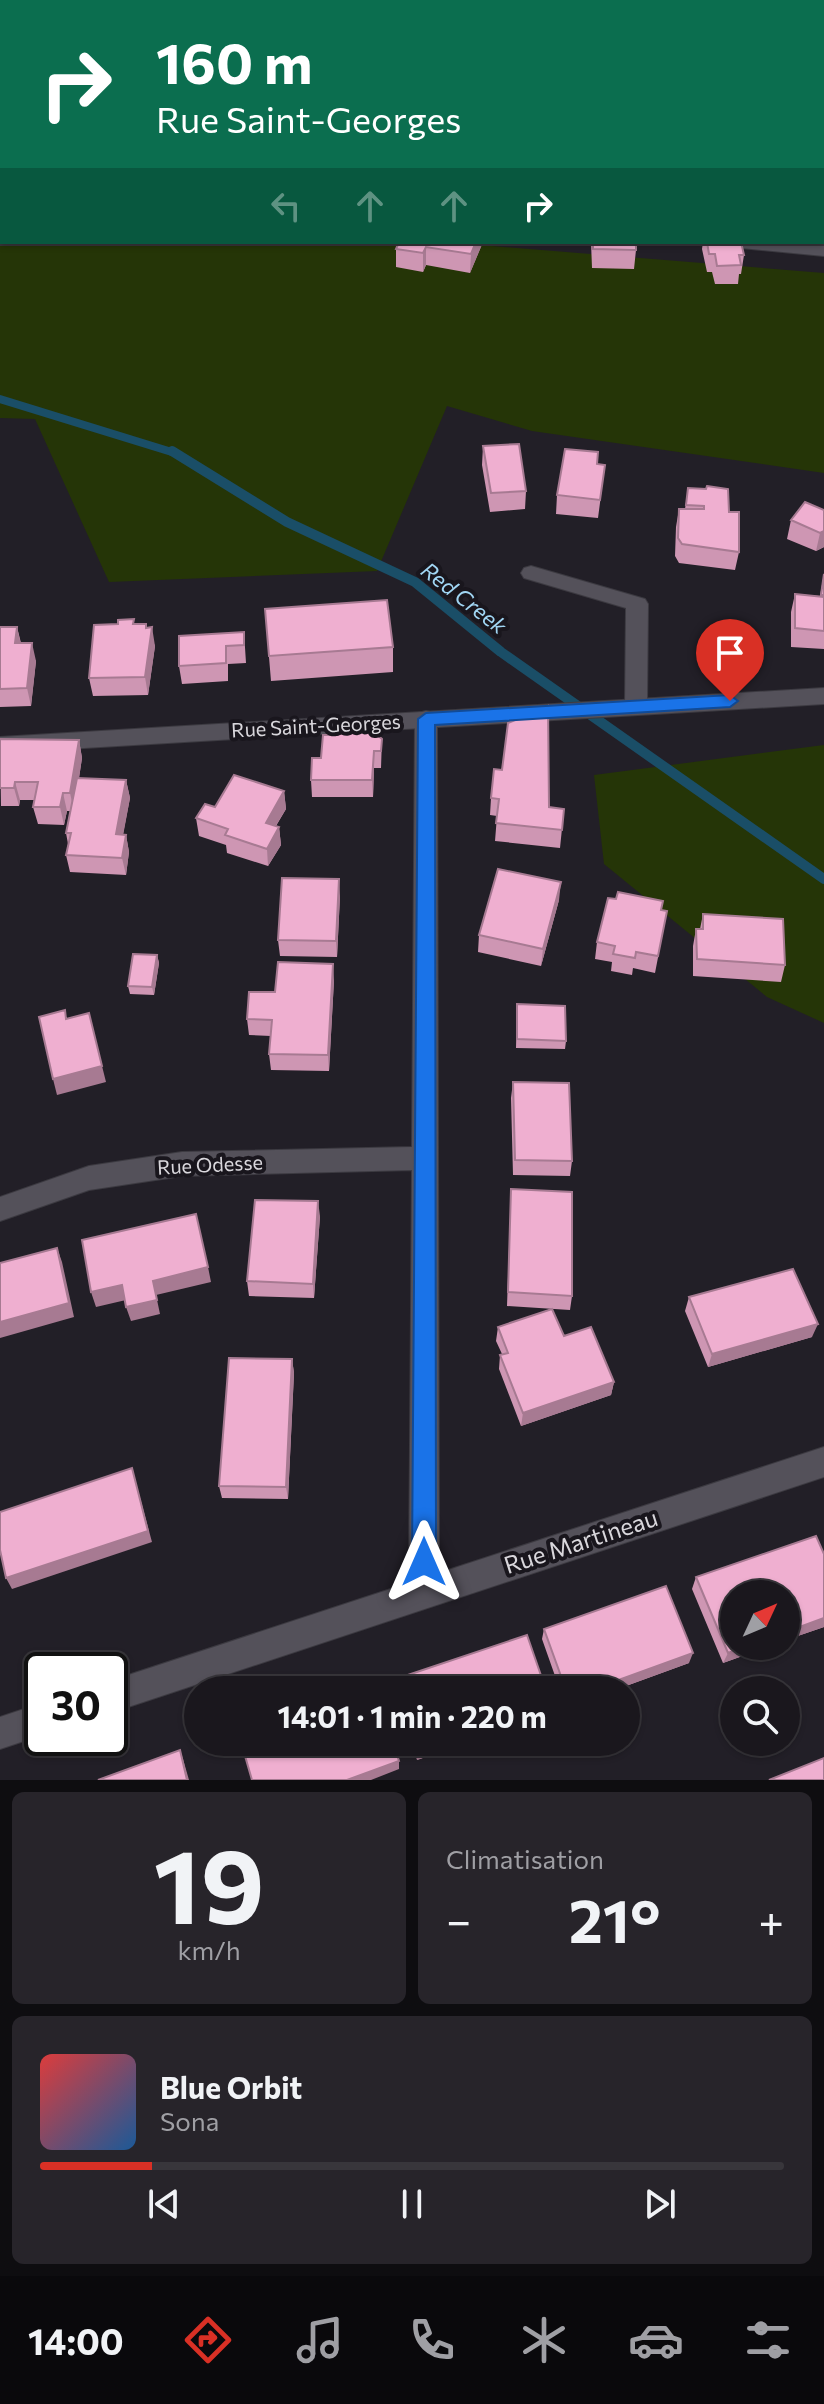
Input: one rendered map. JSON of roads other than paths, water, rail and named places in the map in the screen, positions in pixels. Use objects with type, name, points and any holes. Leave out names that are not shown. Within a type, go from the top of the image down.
[{"type":"street","points":[[752,244],[824,251]]},
{"type":"street","points":[[531,573],[637,604],[636,706]]},
{"type":"street","name":"Rue Saint-Georges","points":[[0,745],[824,696]]},
{"type":"street","points":[[424,1593],[426,719]]},
{"type":"street","name":"Rue Odesse","points":[[0,1209],[89,1178],[182,1164],[425,1158]]},
{"type":"street","name":"Rue Martineau","points":[[128,1691],[824,1462]]},
{"type":"street","points":[[0,1733],[24,1725]]},
{"type":"waterway","name":"Red Creek","points":[[0,399],[175,453]]},
{"type":"waterway","name":"Red Creek","points":[[172,451],[287,522],[415,582],[501,652],[824,879]]}]
